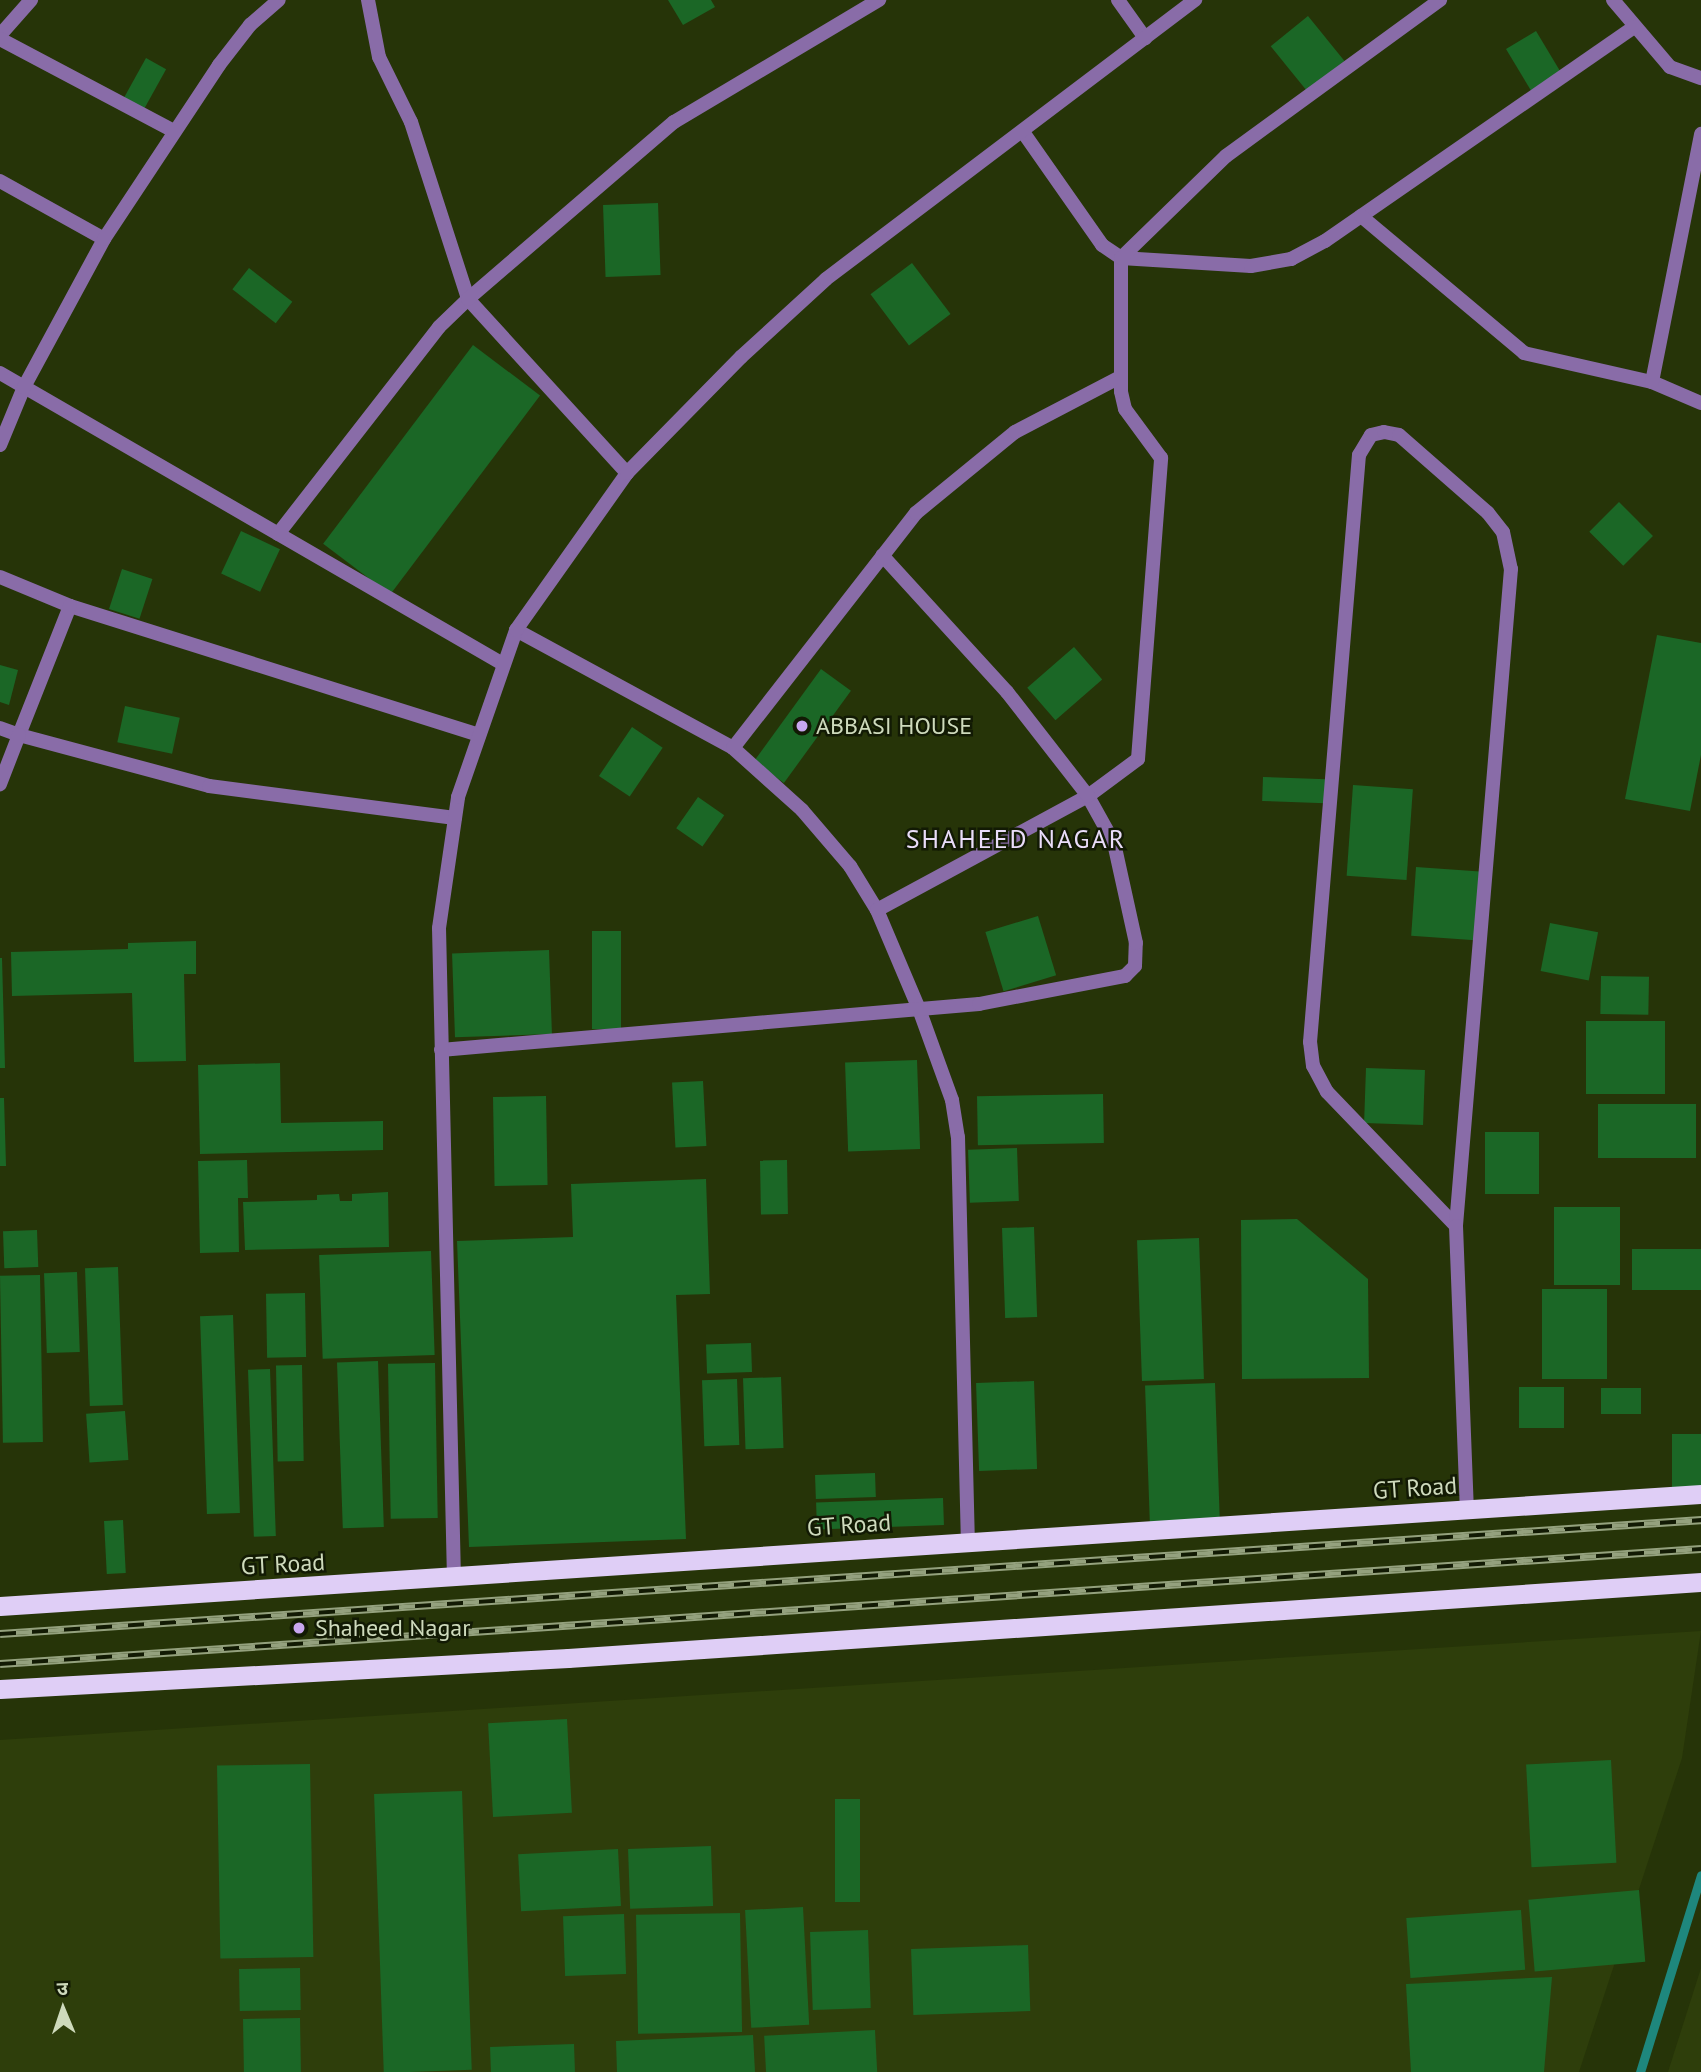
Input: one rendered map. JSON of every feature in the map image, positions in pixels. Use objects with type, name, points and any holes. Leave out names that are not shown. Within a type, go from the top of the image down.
[{"type":"highway","name":"GT Road","points":[[0,1606],[454,1579],[1701,1494]]},
{"type":"highway","points":[[0,1689],[568,1658],[1701,1582]]},
{"type":"street","points":[[31,0],[0,37],[172,130]]},
{"type":"street","points":[[0,444],[24,387],[104,239],[172,130],[250,25],[279,0]]},
{"type":"street","points":[[368,0],[379,57],[411,122],[468,299],[627,473]]},
{"type":"street","points":[[278,534],[439,327],[468,299],[674,122],[879,0]]},
{"type":"street","points":[[1118,0],[1145,38]]},
{"type":"street","points":[[454,1579],[439,928],[455,818],[479,735],[516,630],[627,473],[741,357],[826,279],[1195,0]]},
{"type":"street","points":[[877,910],[1088,796],[1138,759],[1161,489],[1161,458],[1125,409],[1120,377],[1121,258],[1226,156],[1440,0]]},
{"type":"street","points":[[1613,0],[1670,67],[1701,78]]},
{"type":"street","points":[[1023,132],[1102,245],[1121,258],[1251,266],[1291,259],[1362,216],[1634,27]]},
{"type":"street","points":[[1652,382],[1701,134]]},
{"type":"street","points":[[0,181],[104,239]]},
{"type":"street","points":[[1362,216],[1524,353],[1652,382],[1701,403]]},
{"type":"street","points":[[0,373],[503,664]]},
{"type":"street","points":[[733,748],[916,513],[1015,432],[1120,377]]},
{"type":"street","points":[[1456,1226],[1327,1092],[1312,1066],[1310,1042],[1359,455],[1371,435],[1384,432],[1399,435],[1488,513],[1503,531],[1511,569],[1456,1226],[1467,1509]]},
{"type":"street","points":[[441,1050],[919,1010],[1103,981],[1125,975],[1135,966],[1136,943],[1114,843],[1088,796],[1007,692],[882,555]]},
{"type":"street","points":[[0,577],[70,606],[479,735]]},
{"type":"street","points":[[0,784],[70,606]]},
{"type":"street","points":[[516,630],[733,748],[802,810],[850,866],[877,910],[919,1010],[952,1100],[958,1137],[968,1542]]},
{"type":"street","points":[[0,728],[209,786],[455,818]]},
{"type":"shaded area","points":[[1701,1631],[1682,1758],[1579,2072],[0,2072],[0,1740]]},
{"type":"shaded area","points":[[1701,1968],[1701,2072],[1668,2072]]},
{"type":"building","points":[[668,0],[711,0],[715,7],[683,25]]},
{"type":"building","points":[[1308,16],[1345,61],[1307,91],[1271,46]]},
{"type":"building","points":[[1536,31],[1561,73],[1531,91],[1506,49]]},
{"type":"building","points":[[146,58],[166,69],[144,109],[124,98]]},
{"type":"building","points":[[658,203],[661,275],[606,277],[603,205]]},
{"type":"building","points":[[912,263],[951,314],[909,345],[870,294]]},
{"type":"building","points":[[249,268],[292,302],[276,323],[232,289]]},
{"type":"building","points":[[473,345],[540,396],[390,594],[323,544]]},
{"type":"building","points":[[1619,502],[1653,536],[1623,566],[1589,532]]},
{"type":"building","points":[[241,531],[280,549],[260,592],[221,574]]},
{"type":"building","points":[[122,569],[152,579],[139,619],[109,609]]},
{"type":"building","points":[[1657,635],[1701,643],[1701,755],[1690,811],[1625,799]]},
{"type":"building","points":[[1074,647],[1102,679],[1055,720],[1027,688]]},
{"type":"building","points":[[0,665],[18,670],[9,705],[0,702]]},
{"type":"building","name":"ABBASI HOUSE","points":[[821,669],[851,691],[784,783],[754,761]]},
{"type":"building","points":[[125,706],[180,718],[172,754],[117,742]]},
{"type":"building","points":[[632,727],[663,748],[630,797],[599,776]]},
{"type":"building","points":[[1263,777],[1326,779],[1325,803],[1262,801]]},
{"type":"building","points":[[1353,785],[1413,789],[1407,880],[1347,876]]},
{"type":"building","points":[[698,797],[724,815],[702,846],[676,828]]},
{"type":"building","points":[[1416,867],[1480,871],[1475,940],[1411,936]]},
{"type":"building","points":[[1038,916],[1056,975],[1004,991],[985,932]]},
{"type":"building","points":[[1550,923],[1598,932],[1589,980],[1541,971]]},
{"type":"building","points":[[592,931],[621,931],[621,1029],[592,1029]]},
{"type":"building","points":[[196,941],[196,974],[184,974],[186,1061],[134,1062],[132,993],[12,996],[11,952],[128,949],[128,943]]},
{"type":"building","points":[[549,950],[552,1034],[455,1037],[452,953]]},
{"type":"building","points":[[2,958],[5,1068],[0,1068]]},
{"type":"building","points":[[1601,976],[1649,977],[1648,1015],[1600,1014]]},
{"type":"building","points":[[1586,1021],[1665,1021],[1665,1094],[1586,1094]]},
{"type":"building","points":[[917,1060],[920,1149],[848,1151],[845,1063]]},
{"type":"building","points":[[280,1063],[281,1123],[383,1121],[383,1150],[200,1154],[198,1065]]},
{"type":"building","points":[[1366,1068],[1425,1070],[1423,1125],[1364,1123]]},
{"type":"building","points":[[703,1081],[706,1146],[675,1148],[672,1083]]},
{"type":"building","points":[[1103,1094],[1104,1143],[978,1145],[977,1096]]},
{"type":"building","points":[[546,1096],[548,1185],[495,1186],[493,1097]]},
{"type":"building","points":[[0,1098],[4,1098],[6,1166],[0,1166]]},
{"type":"building","points":[[1598,1104],[1696,1104],[1696,1158],[1598,1158]]},
{"type":"building","points":[[1485,1132],[1539,1132],[1539,1194],[1485,1194]]},
{"type":"building","points":[[1017,1148],[1019,1201],[970,1203],[968,1150]]},
{"type":"building","points":[[247,1160],[248,1198],[238,1198],[239,1252],[200,1253],[198,1161]]},
{"type":"building","points":[[760,1160],[787,1160],[788,1214],[761,1214]]},
{"type":"building","points":[[706,1179],[710,1294],[676,1295],[686,1539],[469,1547],[457,1241],[573,1237],[571,1184]]},
{"type":"building","points":[[388,1192],[389,1247],[245,1250],[243,1202],[317,1200],[317,1195],[339,1194],[340,1201],[352,1201],[352,1194]]},
{"type":"building","points":[[1554,1207],[1620,1207],[1620,1285],[1554,1285]]},
{"type":"building","points":[[1297,1219],[1368,1279],[1369,1378],[1242,1379],[1241,1220]]},
{"type":"building","points":[[1034,1227],[1037,1317],[1005,1318],[1002,1228]]},
{"type":"building","points":[[37,1230],[38,1267],[4,1268],[3,1231]]},
{"type":"building","points":[[1199,1238],[1204,1379],[1142,1381],[1137,1240]]},
{"type":"building","points":[[1632,1249],[1701,1249],[1701,1290],[1632,1290]]},
{"type":"building","points":[[431,1251],[435,1355],[323,1359],[319,1255]]},
{"type":"building","points":[[118,1267],[123,1405],[90,1406],[85,1268]]},
{"type":"building","points":[[77,1272],[80,1352],[47,1353],[44,1273]]},
{"type":"building","points":[[40,1275],[43,1442],[3,1443],[0,1276]]},
{"type":"building","points":[[1542,1289],[1607,1289],[1607,1379],[1542,1379]]},
{"type":"building","points":[[305,1293],[306,1357],[267,1358],[266,1294]]},
{"type":"building","points":[[233,1315],[240,1513],[207,1514],[200,1316]]},
{"type":"building","points":[[751,1343],[752,1372],[707,1374],[706,1345]]},
{"type":"building","points":[[378,1361],[384,1527],[343,1528],[337,1362]]},
{"type":"building","points":[[435,1363],[438,1518],[391,1519],[388,1364]]},
{"type":"building","points":[[276,1365],[302,1365],[304,1461],[278,1461]]},
{"type":"building","points":[[270,1369],[276,1536],[254,1537],[248,1370]]},
{"type":"building","points":[[781,1377],[783,1448],[746,1449],[743,1378]]},
{"type":"building","points":[[737,1379],[739,1445],[704,1446],[702,1380]]},
{"type":"building","points":[[1034,1381],[1037,1469],[979,1471],[976,1383]]},
{"type":"building","points":[[1215,1383],[1220,1521],[1150,1523],[1145,1385]]},
{"type":"building","points":[[1519,1387],[1564,1387],[1564,1428],[1519,1428]]},
{"type":"building","points":[[1601,1388],[1641,1388],[1641,1414],[1601,1414]]},
{"type":"building","points":[[125,1411],[128,1460],[90,1463],[86,1414]]},
{"type":"building","points":[[1672,1434],[1701,1434],[1701,1487],[1672,1487]]},
{"type":"building","points":[[875,1473],[876,1497],[816,1499],[815,1475]]},
{"type":"building","points":[[943,1498],[944,1525],[817,1529],[816,1502]]},
{"type":"building","points":[[123,1520],[126,1573],[107,1574],[104,1521]]},
{"type":"building","points":[[567,1719],[572,1813],[493,1817],[488,1723]]},
{"type":"building","points":[[1611,1760],[1616,1863],[1532,1867],[1526,1764]]},
{"type":"building","points":[[310,1764],[313,1957],[220,1959],[217,1766]]},
{"type":"building","points":[[462,1791],[472,2070],[384,2072],[374,1794]]},
{"type":"building","points":[[835,1799],[860,1799],[860,1902],[835,1902]]},
{"type":"building","points":[[711,1846],[713,1906],[630,1909],[628,1849]]},
{"type":"building","points":[[618,1849],[621,1906],[521,1911],[518,1854]]},
{"type":"building","points":[[1639,1890],[1645,1962],[1535,1971],[1528,1900]]},
{"type":"building","points":[[803,1907],[809,2025],[751,2028],[745,1910]]},
{"type":"building","points":[[1521,1910],[1525,1970],[1410,1978],[1406,1918]]},
{"type":"building","points":[[740,1913],[742,2032],[638,2034],[636,1915]]},
{"type":"building","points":[[624,1914],[626,1974],[565,1976],[563,1916]]},
{"type":"building","points":[[868,1930],[871,2008],[813,2010],[810,1932]]},
{"type":"building","points":[[1028,1945],[1030,2011],[913,2015],[911,1949]]},
{"type":"building","points":[[300,1968],[301,2010],[240,2011],[239,1969]]},
{"type":"building","points":[[1552,1977],[1544,2072],[1411,2072],[1406,1984]]},
{"type":"building","points":[[300,2018],[301,2072],[244,2072],[243,2019]]},
{"type":"building","points":[[875,2030],[877,2072],[766,2072],[764,2036]]},
{"type":"building","points":[[753,2035],[755,2072],[617,2072],[616,2041]]},
{"type":"building","points":[[574,2044],[575,2072],[491,2072],[490,2047]]},
{"type":"waterway","points":[[1640,2072],[1701,1875]]},
{"type":"railway","points":[[0,1634],[1701,1520]]},
{"type":"railway","points":[[0,1664],[1701,1549]]},
{"type":"place","name":"ABBASI HOUSE","points":[[802,726]]},
{"type":"place","name":"Shaheed Nagar","points":[[299,1628]]},
{"type":"district","name":"SHAHEED NAGAR","points":[[1016,839]]}]
